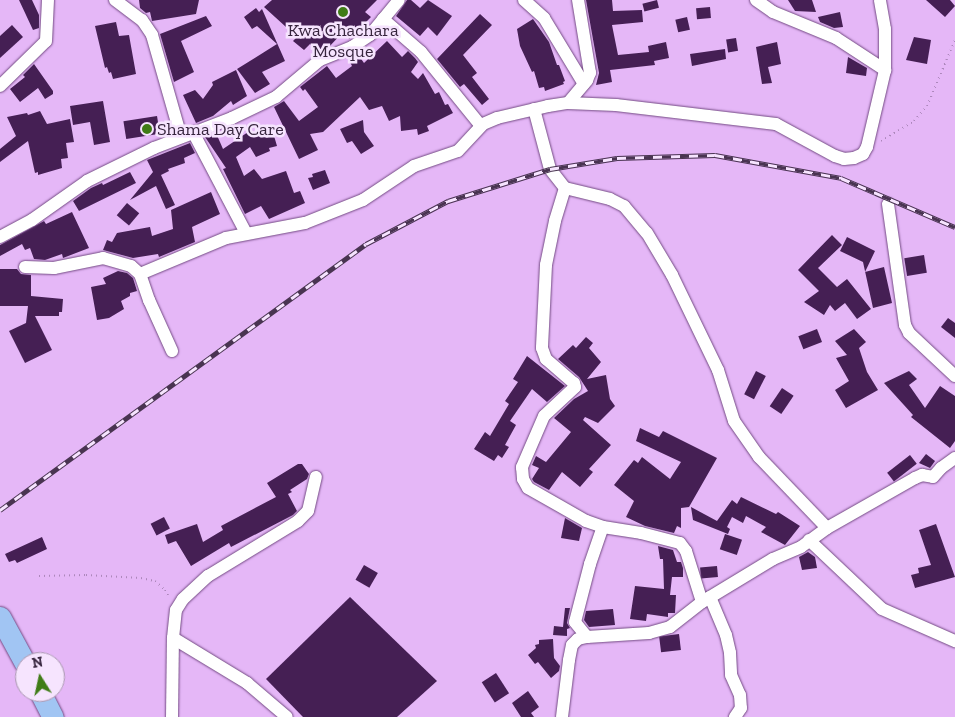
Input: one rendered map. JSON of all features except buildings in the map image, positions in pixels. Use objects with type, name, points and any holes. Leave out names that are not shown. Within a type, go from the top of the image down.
[{"type":"main road","points":[[1,619],[19,652]]},
{"type":"main road","points":[[45,702],[53,717]]},
{"type":"street","points":[[0,86],[46,41],[48,0]]},
{"type":"street","points":[[115,0],[142,20],[152,35],[181,137]]},
{"type":"street","points":[[0,237],[32,220],[87,181],[154,148],[276,97],[320,60],[352,47],[370,35],[398,0]]},
{"type":"street","points":[[524,0],[544,18],[584,84]]},
{"type":"street","points":[[568,103],[588,80],[590,67],[578,0]]},
{"type":"street","points":[[756,0],[787,19],[836,38],[885,70]]},
{"type":"street","points":[[140,274],[226,238],[305,223],[371,196],[414,166],[458,151],[481,126],[497,118],[568,103],[616,105],[776,124],[844,159],[854,158],[863,154],[867,147],[885,70],[885,29],[880,0]]},
{"type":"street","points":[[383,19],[422,52],[481,126]]},
{"type":"street","points":[[534,109],[550,169],[565,188],[610,199],[624,206],[647,233],[672,275],[718,370],[734,421],[759,457],[827,528]]},
{"type":"street","points":[[193,132],[246,233]]},
{"type":"street","points":[[565,188],[555,221],[546,265],[542,348],[546,359],[574,383],[575,388],[544,416],[522,467],[523,479],[528,488],[586,520],[603,527],[641,533],[680,544],[686,551],[706,599],[726,635],[730,653],[731,675],[740,696],[741,708],[734,717]]},
{"type":"street","points":[[888,204],[905,324],[909,333],[955,376]]},
{"type":"street","points":[[26,267],[54,268],[103,258],[127,264],[140,274],[148,300],[172,351]]},
{"type":"street","points":[[562,717],[563,692],[572,645],[578,639],[649,633],[670,627],[706,599],[773,559],[801,547],[827,528],[915,478],[922,476],[933,477],[941,468],[955,458]]},
{"type":"street","points":[[172,717],[173,638],[176,610],[183,599],[208,576],[298,521],[308,511],[316,478]]},
{"type":"street","points":[[587,637],[575,622],[590,564],[603,527]]},
{"type":"street","points":[[809,540],[882,609],[955,641]]},
{"type":"street","points":[[173,638],[247,683],[287,717]]},
{"type":"path","points":[[867,147],[914,121],[927,106],[955,40]]},
{"type":"path","points":[[39,576],[86,575],[142,578],[155,581],[165,590],[176,610]]},
{"type":"railway","points":[[0,510],[366,244],[448,201],[550,169],[617,158],[715,155],[841,178],[955,227]]},
{"type":"place","name":"Kwa Chachara Mosque","points":[[343,12]]},
{"type":"place","name":"Shama Day Care","points":[[147,129]]}]
